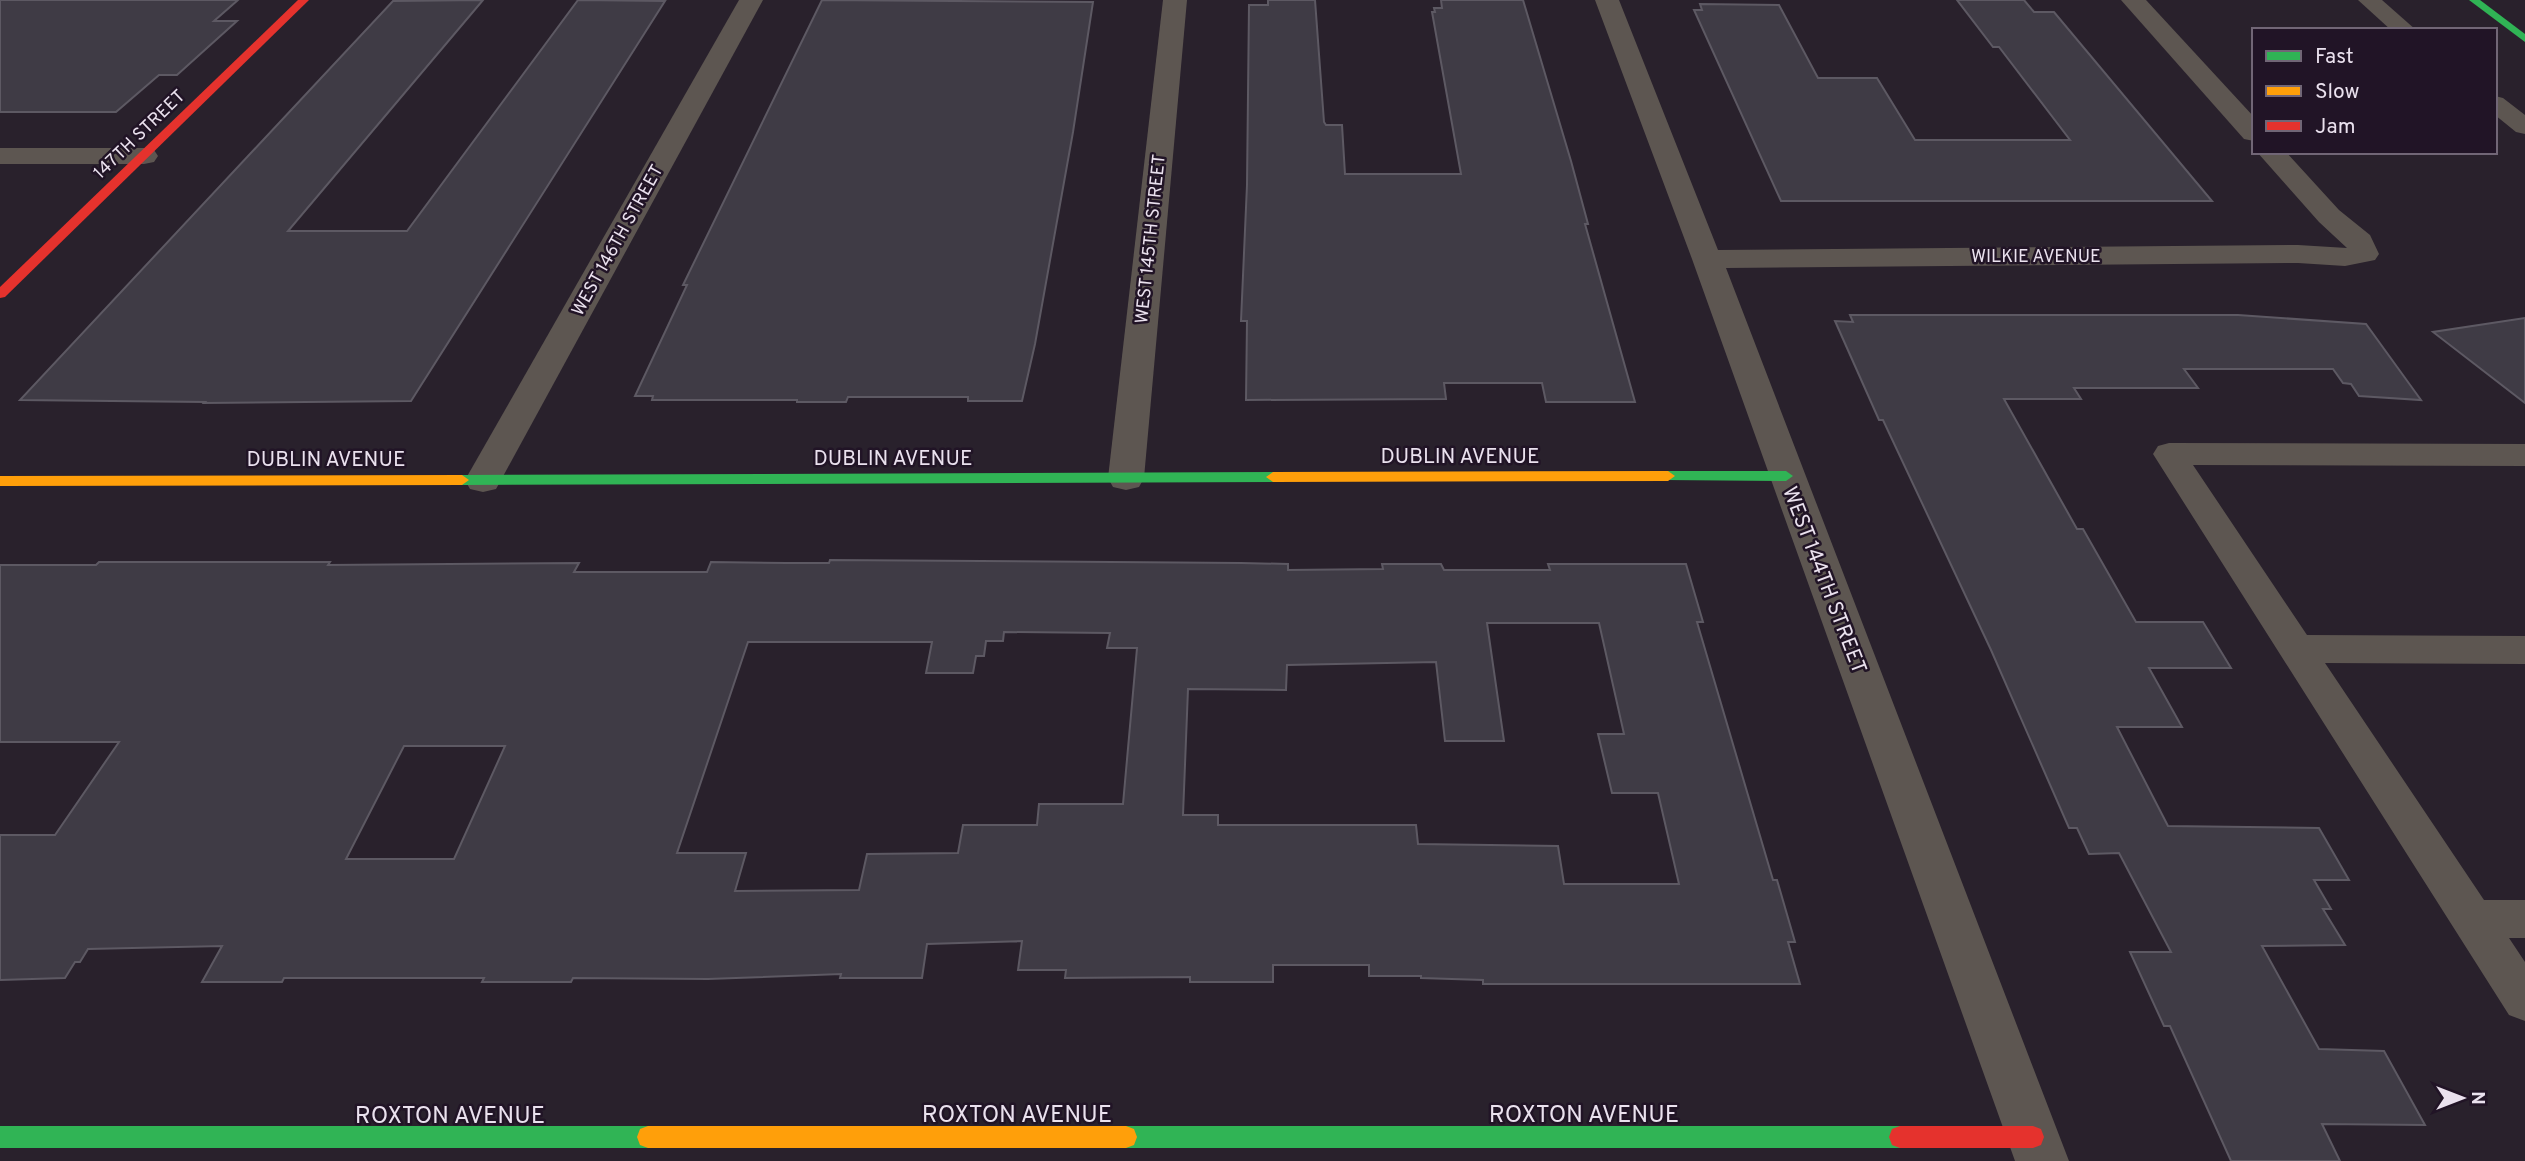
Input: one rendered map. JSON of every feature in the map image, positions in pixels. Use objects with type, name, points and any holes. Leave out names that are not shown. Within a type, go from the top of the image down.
[{"type":"street","name":"147TH STREET","points":[[0,294],[304,0]]},
{"type":"street","name":"WEST 146TH STREET","points":[[484,480],[751,0]]},
{"type":"street","name":"WEST 145TH STREET","points":[[1126,478],[1175,0]]},
{"type":"street","name":"WEST 144TH STREET","points":[[1607,0],[1707,259],[2038,1149]]},
{"type":"street","points":[[2133,0],[2252,131]]},
{"type":"street","points":[[2473,0],[2525,39]]},
{"type":"street","name":"WILKIE AVENUE","points":[[1707,259],[2298,254],[2345,257],[2364,254],[2359,241],[2329,216],[2273,154]]},
{"type":"street","points":[[0,156],[144,156]]},
{"type":"street","name":"DUBLIN AVENUE","points":[[0,481],[1786,476]]},
{"type":"street","name":"ROXTON AVENUE","points":[[0,1138],[2038,1149]]},
{"type":"lane","points":[[2369,0],[2403,28]]},
{"type":"lane","points":[[2497,105],[2525,127]]},
{"type":"lane","points":[[2525,455],[2169,454],[2525,1000]]},
{"type":"lane","points":[[2296,649],[2525,650]]},
{"type":"lane","points":[[2472,919],[2525,919]]},
{"type":"building","points":[[0,0],[238,0],[214,21],[237,21],[177,75],[159,75],[116,112],[0,112]]},
{"type":"building","points":[[483,0],[288,231],[407,231],[578,0],[665,1],[411,401],[204,403],[20,400],[393,1]]},
{"type":"building","points":[[822,0],[1093,2],[1073,132],[1035,344],[1022,401],[968,401],[968,397],[848,397],[846,402],[797,402],[652,400],[653,396],[635,396],[687,285],[683,285]]},
{"type":"building","points":[[1268,0],[1315,0],[1324,122],[1326,125],[1342,125],[1345,174],[1461,174],[1432,12],[1435,12],[1434,8],[1442,8],[1441,0],[1523,0],[1571,161],[1588,224],[1585,224],[1635,402],[1546,402],[1542,383],[1444,383],[1446,399],[1246,400],[1247,321],[1241,321],[1247,185],[1249,5],[1268,5]]},
{"type":"building","points":[[1957,0],[2024,0],[2034,12],[2054,12],[2212,201],[1781,201],[1694,10],[1702,10],[1700,4],[1779,5],[1818,78],[1877,78],[1915,140],[2070,140],[1999,47],[1993,47]]},
{"type":"building","points":[[1850,315],[2238,315],[2366,324],[2421,400],[2359,396],[2351,384],[2343,383],[2333,369],[2184,369],[2198,388],[2074,388],[2081,399],[2004,399],[2077,529],[2083,529],[2136,622],[2203,622],[2231,668],[2149,668],[2182,727],[2117,727],[2168,826],[2319,828],[2349,880],[2314,880],[2331,909],[2323,909],[2345,945],[2262,946],[2319,1049],[2384,1051],[2425,1125],[2322,1124],[2340,1161],[2231,1161],[2170,1026],[2164,1026],[2130,952],[2171,952],[2119,853],[2089,854],[2077,828],[2069,828],[1991,650],[1883,420],[1879,420],[1835,321],[1853,322]]},
{"type":"building","points":[[2525,318],[2525,403],[2433,332]]},
{"type":"building","points":[[830,560],[1241,563],[1288,564],[1288,570],[1383,569],[1382,564],[1441,564],[1444,570],[1550,570],[1548,564],[1686,564],[1703,622],[1697,622],[1773,880],[1777,880],[1795,942],[1788,942],[1800,984],[1483,984],[1483,980],[1369,976],[1369,965],[1273,965],[1273,982],[1190,982],[1190,977],[1065,978],[1066,970],[1018,970],[1022,941],[927,944],[922,978],[840,978],[841,974],[708,979],[573,978],[571,982],[482,982],[484,978],[284,978],[282,982],[202,982],[222,946],[88,949],[80,962],[75,962],[65,978],[0,980],[0,835],[55,835],[119,742],[0,742],[0,565],[96,565],[99,562],[330,562],[328,565],[579,563],[574,572],[707,572],[711,562],[829,563]],"holes":[[[1487,623],[1599,623],[1624,734],[1598,734],[1612,793],[1658,793],[1679,884],[1564,884],[1558,846],[1418,844],[1416,825],[1218,825],[1218,815],[1183,815],[1188,689],[1286,690],[1287,665],[1436,662],[1445,741],[1504,741]],[[1004,632],[1110,633],[1107,648],[1137,648],[1123,804],[1039,804],[1037,825],[963,825],[958,853],[867,854],[859,890],[735,891],[746,853],[677,853],[748,642],[932,642],[926,673],[973,673],[976,656],[984,656],[986,641],[1003,641]],[[404,746],[505,746],[454,859],[346,859]]]},
{"type":"traffic: fast","points":[[2474,0],[2525,39]]},
{"type":"traffic: fast","points":[[1668,476],[1786,476]]},
{"type":"traffic: fast","points":[[462,480],[1273,477]]},
{"type":"traffic: fast","points":[[0,1137],[648,1137]]},
{"type":"traffic: fast","points":[[1126,1137],[1900,1137]]},
{"type":"traffic: slow","points":[[1273,477],[1668,476]]},
{"type":"traffic: slow","points":[[0,481],[462,480]]},
{"type":"traffic: slow","points":[[648,1137],[1126,1137]]},
{"type":"traffic: jam","points":[[0,294],[304,0]]},
{"type":"traffic: jam","points":[[1900,1137],[2033,1137]]}]
